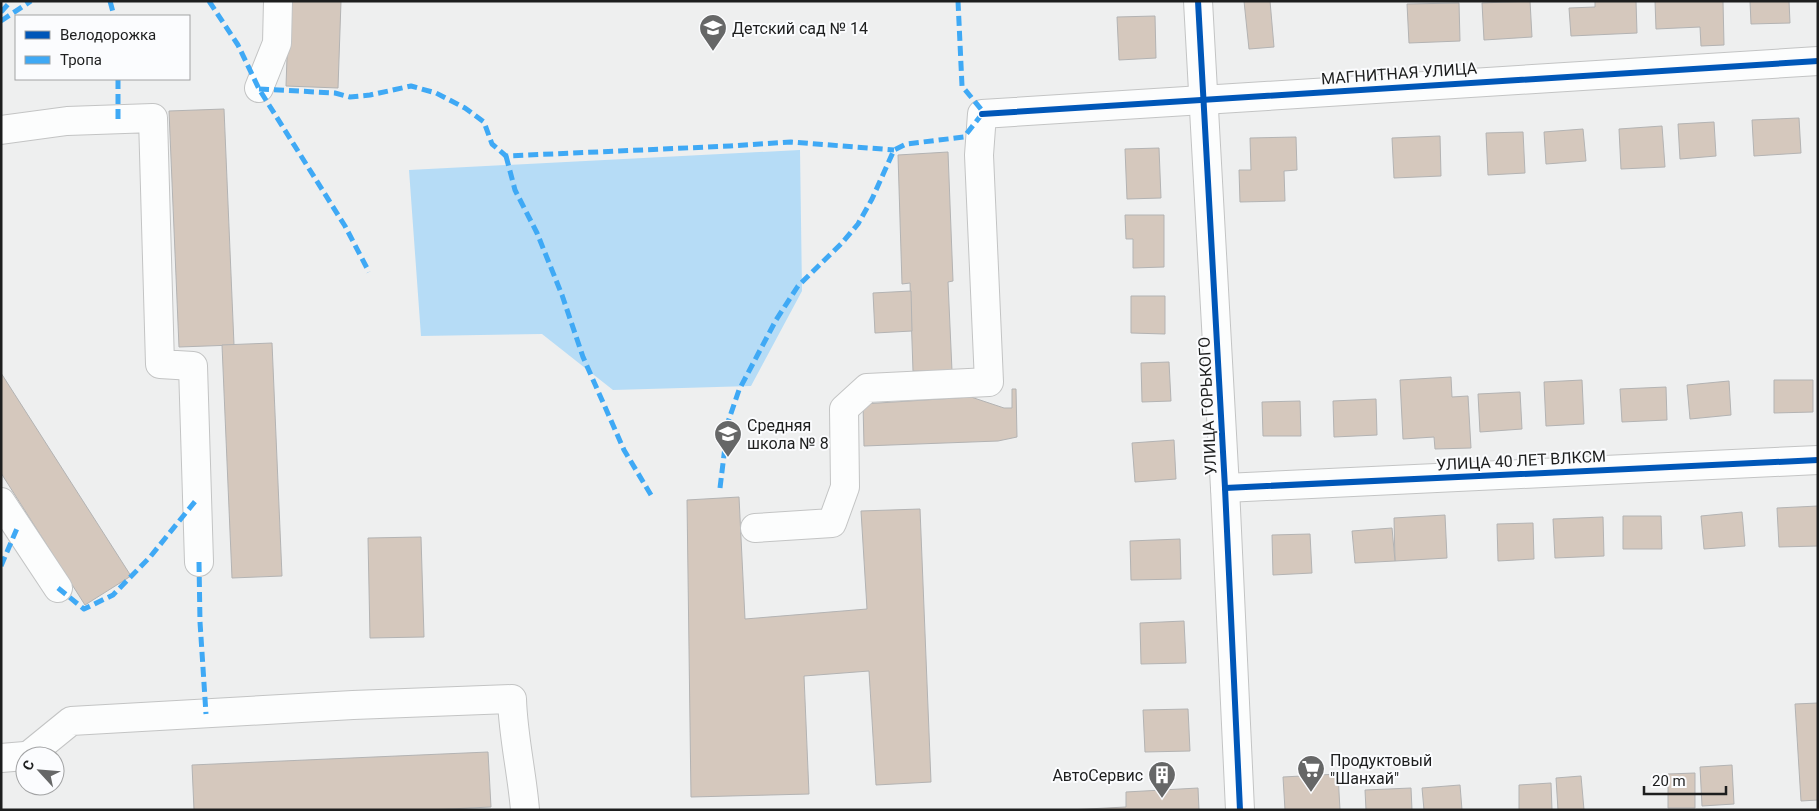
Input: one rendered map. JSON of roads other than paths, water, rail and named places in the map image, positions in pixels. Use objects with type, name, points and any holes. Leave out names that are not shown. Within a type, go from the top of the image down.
[{"type":"street","points":[[259,88],[277,43],[278,1]]},
{"type":"street","name":"УЛИЦА ГОРЬКОГО","points":[[1198,1],[1225,488],[1240,810]]},
{"type":"street","name":"МАГНИТНАЯ УЛИЦА","points":[[755,528],[832,523],[845,487],[844,409],[867,388],[989,382],[979,155],[982,114],[1818,61]]},
{"type":"street","points":[[1,130],[67,121],[153,118],[160,364],[193,366],[199,562]]},
{"type":"street","name":"УЛИЦА 40 ЛЕТ ВЛКСМ","points":[[1225,488],[1818,460]]},
{"type":"street","points":[[1,502],[58,588]]},
{"type":"street","points":[[39,746],[71,721],[353,705],[512,699],[513,723],[522,774],[525,810]]},
{"type":"street","points":[[1,758],[15,757]]},
{"type":"place","name":"Детский сад № 14","points":[[713,52]]},
{"type":"place","name":"Cредняя школа № 8","points":[[728,458]]},
{"type":"place","name":"Продуктовый \"Шанхай\"","points":[[1311,793]]},
{"type":"place","name":"АвтоСервис","points":[[1162,799]]}]
